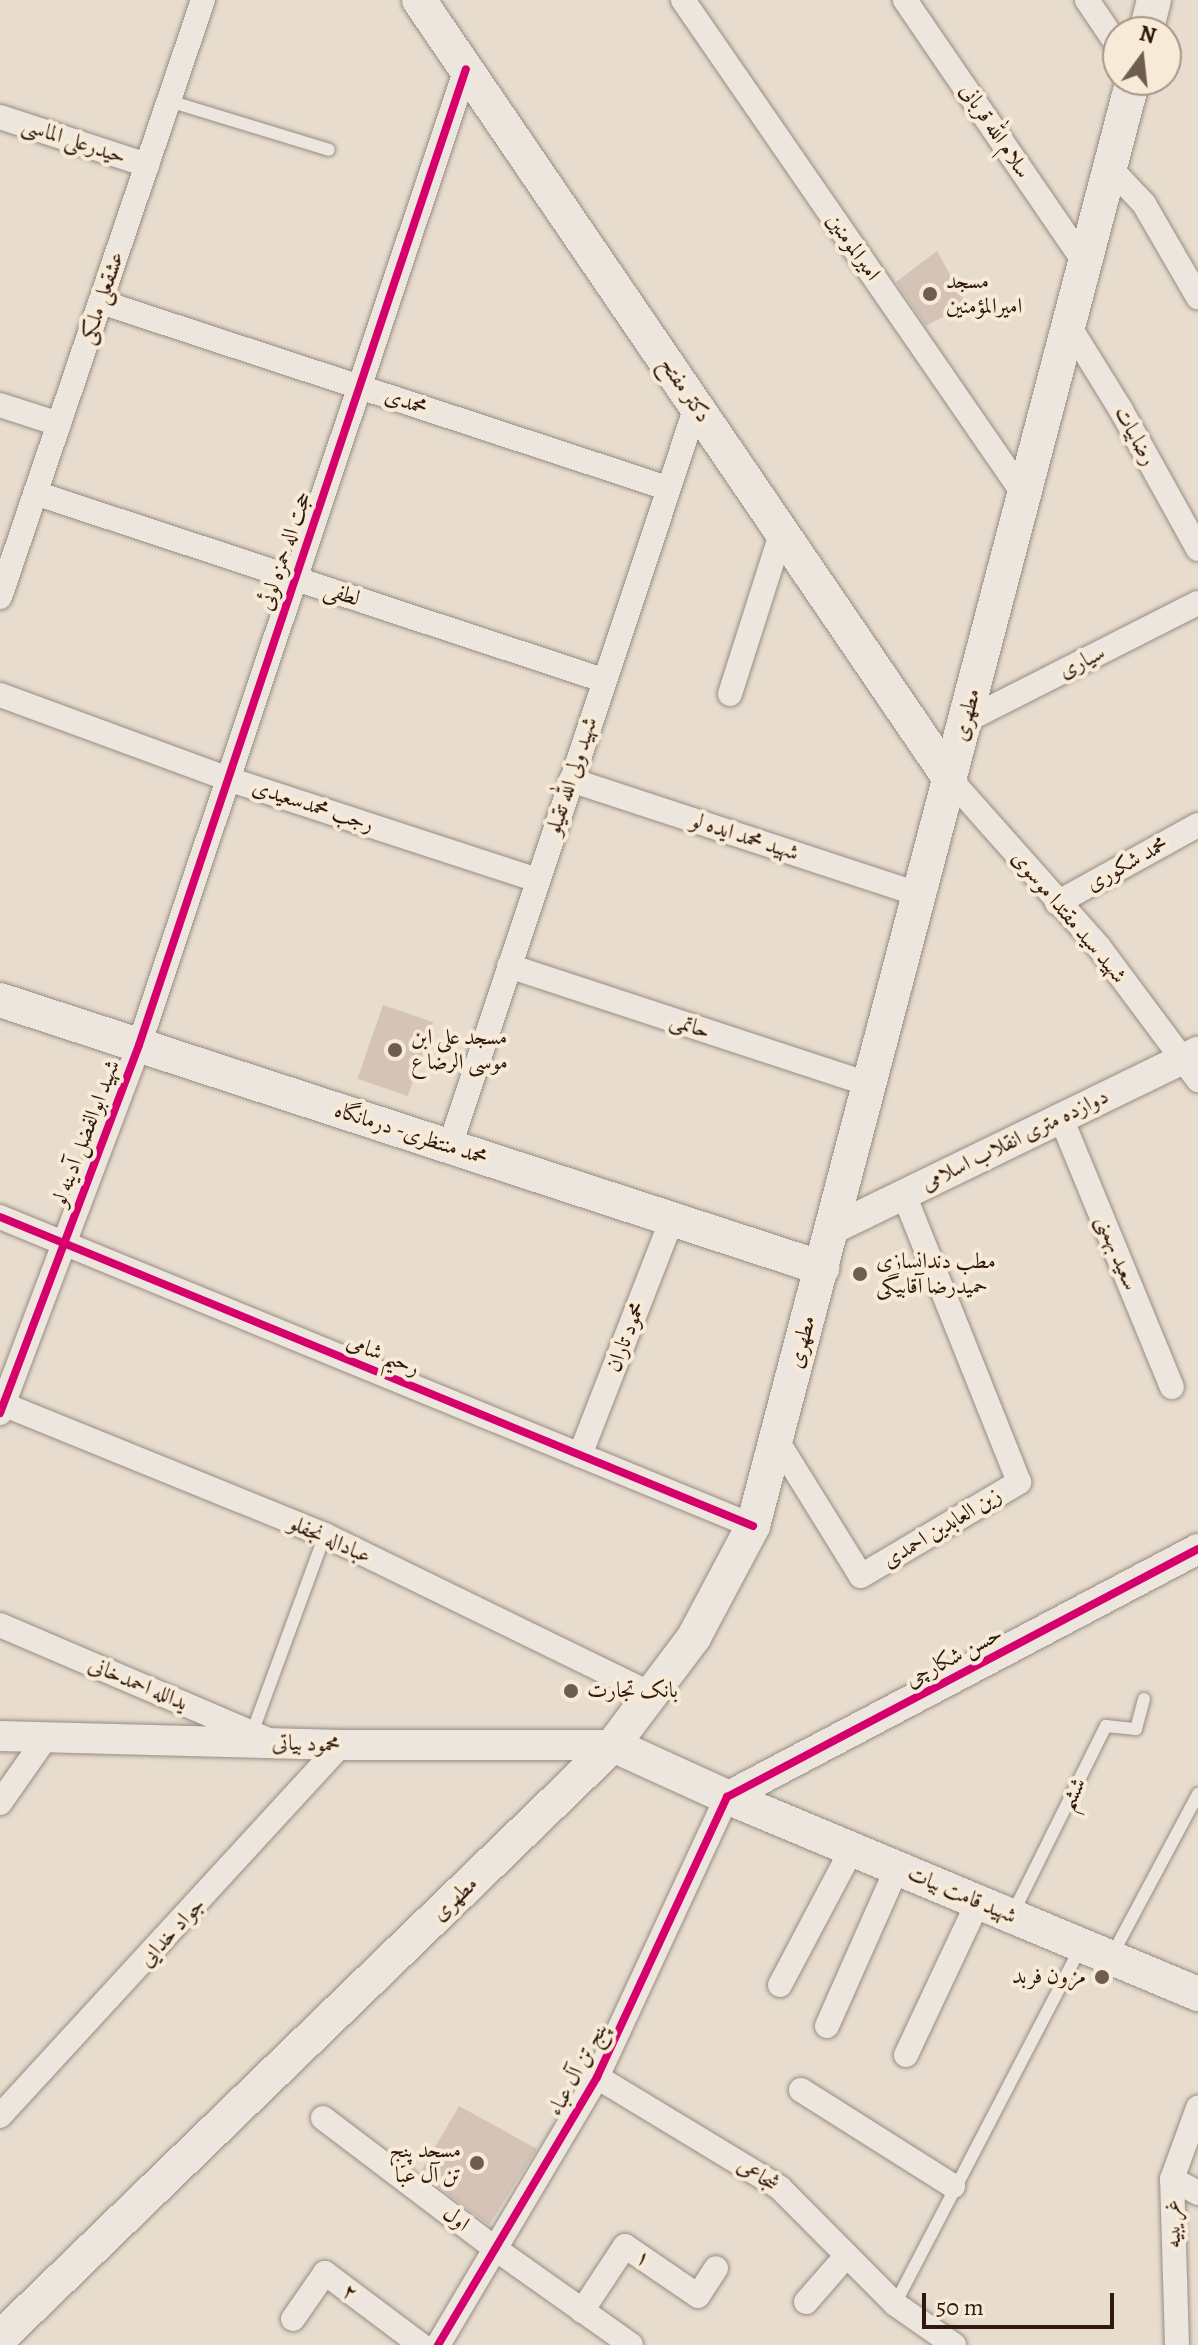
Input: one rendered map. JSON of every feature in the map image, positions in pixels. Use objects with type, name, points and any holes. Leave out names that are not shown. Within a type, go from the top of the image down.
[{"type":"main road","name":"دکتر مفتح","points":[[419,0],[950,779]]},
{"type":"main road","name":"مطهری","points":[[0,2338],[613,1745],[694,1637],[753,1526],[1129,96]]},
{"type":"main road","name":"محمد منتظری- درمانگاه","points":[[0,1000],[822,1268]]},
{"type":"main road","name":"شهید قامت بیات","points":[[613,1745],[727,1797],[1198,1994]]},
{"type":"street","name":"عشقعلی ملکی","points":[[0,597],[203,0]]},
{"type":"street","name":"امیرالمومنین","points":[[683,0],[1023,493]]},
{"type":"street","name":"سلام الله قربانی","points":[[905,0],[1085,263]]},
{"type":"street","points":[[1087,0],[1102,22]]},
{"type":"street","name":"حجت اله حمزه لوئی","points":[[139,1045],[466,69]]},
{"type":"street","name":"حیدرعلی الماسی","points":[[0,117],[147,165]]},
{"type":"street","points":[[1110,168],[1144,204],[1198,297]]},
{"type":"street","name":"محمدی","points":[[101,302],[667,488]]},
{"type":"street","name":"رضابیات","points":[[1069,326],[1121,410],[1198,549]]},
{"type":"street","points":[[0,405],[59,424]]},
{"type":"street","name":"شهید ولی الله تقیلو","points":[[450,1146],[696,407]]},
{"type":"street","name":"لطفی","points":[[35,493],[603,680]]},
{"type":"street","points":[[730,694],[782,531]]},
{"type":"street","name":"سیاری","points":[[965,721],[1198,603]]},
{"type":"street","name":"رجب محمدسعیدی","points":[[0,695],[228,779],[537,880]]},
{"type":"street","name":"شهید سید مقتدا موسوی","points":[[950,779],[1099,947],[1193,1064]]},
{"type":"street","name":"شهید محمد ایده لو","points":[[571,780],[920,895]]},
{"type":"street","name":"محمد شکوری","points":[[1057,903],[1198,825]]},
{"type":"street","name":"حاتمی","points":[[509,966],[870,1085]]},
{"type":"street","name":"شهید ابوالفضل آدینه لو","points":[[1,1407],[139,1045]]},
{"type":"street","name":"دوازده متری انقلاب اسلامی","points":[[833,1229],[1061,1118],[1193,1064]]},
{"type":"street","name":"سعید بهمنی","points":[[1061,1118],[1172,1387]]},
{"type":"street","name":"زین العابدین احمدی","points":[[776,1439],[861,1576],[1019,1482],[904,1194]]},
{"type":"street","name":"رحیم شامی","points":[[0,1217],[753,1526]]},
{"type":"street","name":"محمود تاران","points":[[580,1455],[672,1219]]},
{"type":"street","name":"عباداله نجفلو","points":[[1,1407],[325,1535],[653,1695]]},
{"type":"street","name":"حسن شکارچی","points":[[727,1797],[1198,1549]]},
{"type":"street","name":"یدالله احمدخانی","points":[[0,1625],[264,1738]]},
{"type":"street","name":"محمود بیاتی","points":[[0,1736],[264,1738],[341,1745],[613,1745]]},
{"type":"street","points":[[0,1803],[47,1736]]},
{"type":"street","name":"جواد خدایی","points":[[0,2116],[341,1745]]},
{"type":"street","name":"پنج تن آل عباء","points":[[438,2345],[597,2077],[727,1797]]},
{"type":"street","points":[[780,1985],[852,1849]]},
{"type":"street","points":[[827,2026],[897,1868]]},
{"type":"street","points":[[906,2055],[978,1902]]},
{"type":"street","name":"شجاعی","points":[[597,2077],[780,2188],[895,2304],[954,2345]]},
{"type":"street","points":[[801,2090],[953,2186]]},
{"type":"street","name":"غریبیه","points":[[1177,2345],[1172,2179],[1198,2108]]},
{"type":"street","name":"اول","points":[[323,2118],[497,2250],[631,2345]]},
{"type":"street","points":[[1172,2179],[1198,2193]]},
{"type":"street","name":"۱","points":[[582,2311],[625,2246],[698,2296],[716,2268]]},
{"type":"street","points":[[806,2302],[847,2255]]},
{"type":"street","name":"۲","points":[[293,2319],[325,2273],[421,2345]]},
{"type":"lane","points":[[169,101],[329,150]]},
{"type":"lane","points":[[264,1738],[325,1535]]},
{"type":"lane","name":"ششم","points":[[1011,1916],[1106,1726],[1136,1729],[1144,1699]]},
{"type":"lane","points":[[895,2304],[953,2186],[1096,1951],[1198,1794]]},
{"type":"building","name":"مسجد امیرالمؤمنین","points":[[937,251],[966,304],[926,326],[896,282]]},
{"type":"building","name":"مسجد علی ابن موسی الرضا ع","points":[[383,1005],[433,1022],[408,1096],[358,1079]]},
{"type":"building","name":"مسجد پنج تن آل عبا","points":[[459,2106],[537,2149],[489,2225],[420,2173]]},
{"type":"cycle path","points":[[0,1413],[139,1045],[466,69]]},
{"type":"cycle path","points":[[0,1217],[753,1526]]},
{"type":"cycle path","points":[[438,2345],[597,2077],[727,1797],[1198,1549]]},
{"type":"place","name":"مسجد امیرالمؤمنین","points":[[930,294]]},
{"type":"place","name":"مسجد علی ابن موسی الرضا ع","points":[[395,1050]]},
{"type":"place","name":"مطب دندانسازی حمیدرضا آقابیگی","points":[[860,1274]]},
{"type":"place","name":"بانک تجارت","points":[[571,1691]]},
{"type":"place","name":"مزون فربد","points":[[1102,1977]]},
{"type":"place","name":"مسجد پنج تن آل عبا","points":[[477,2163]]}]
